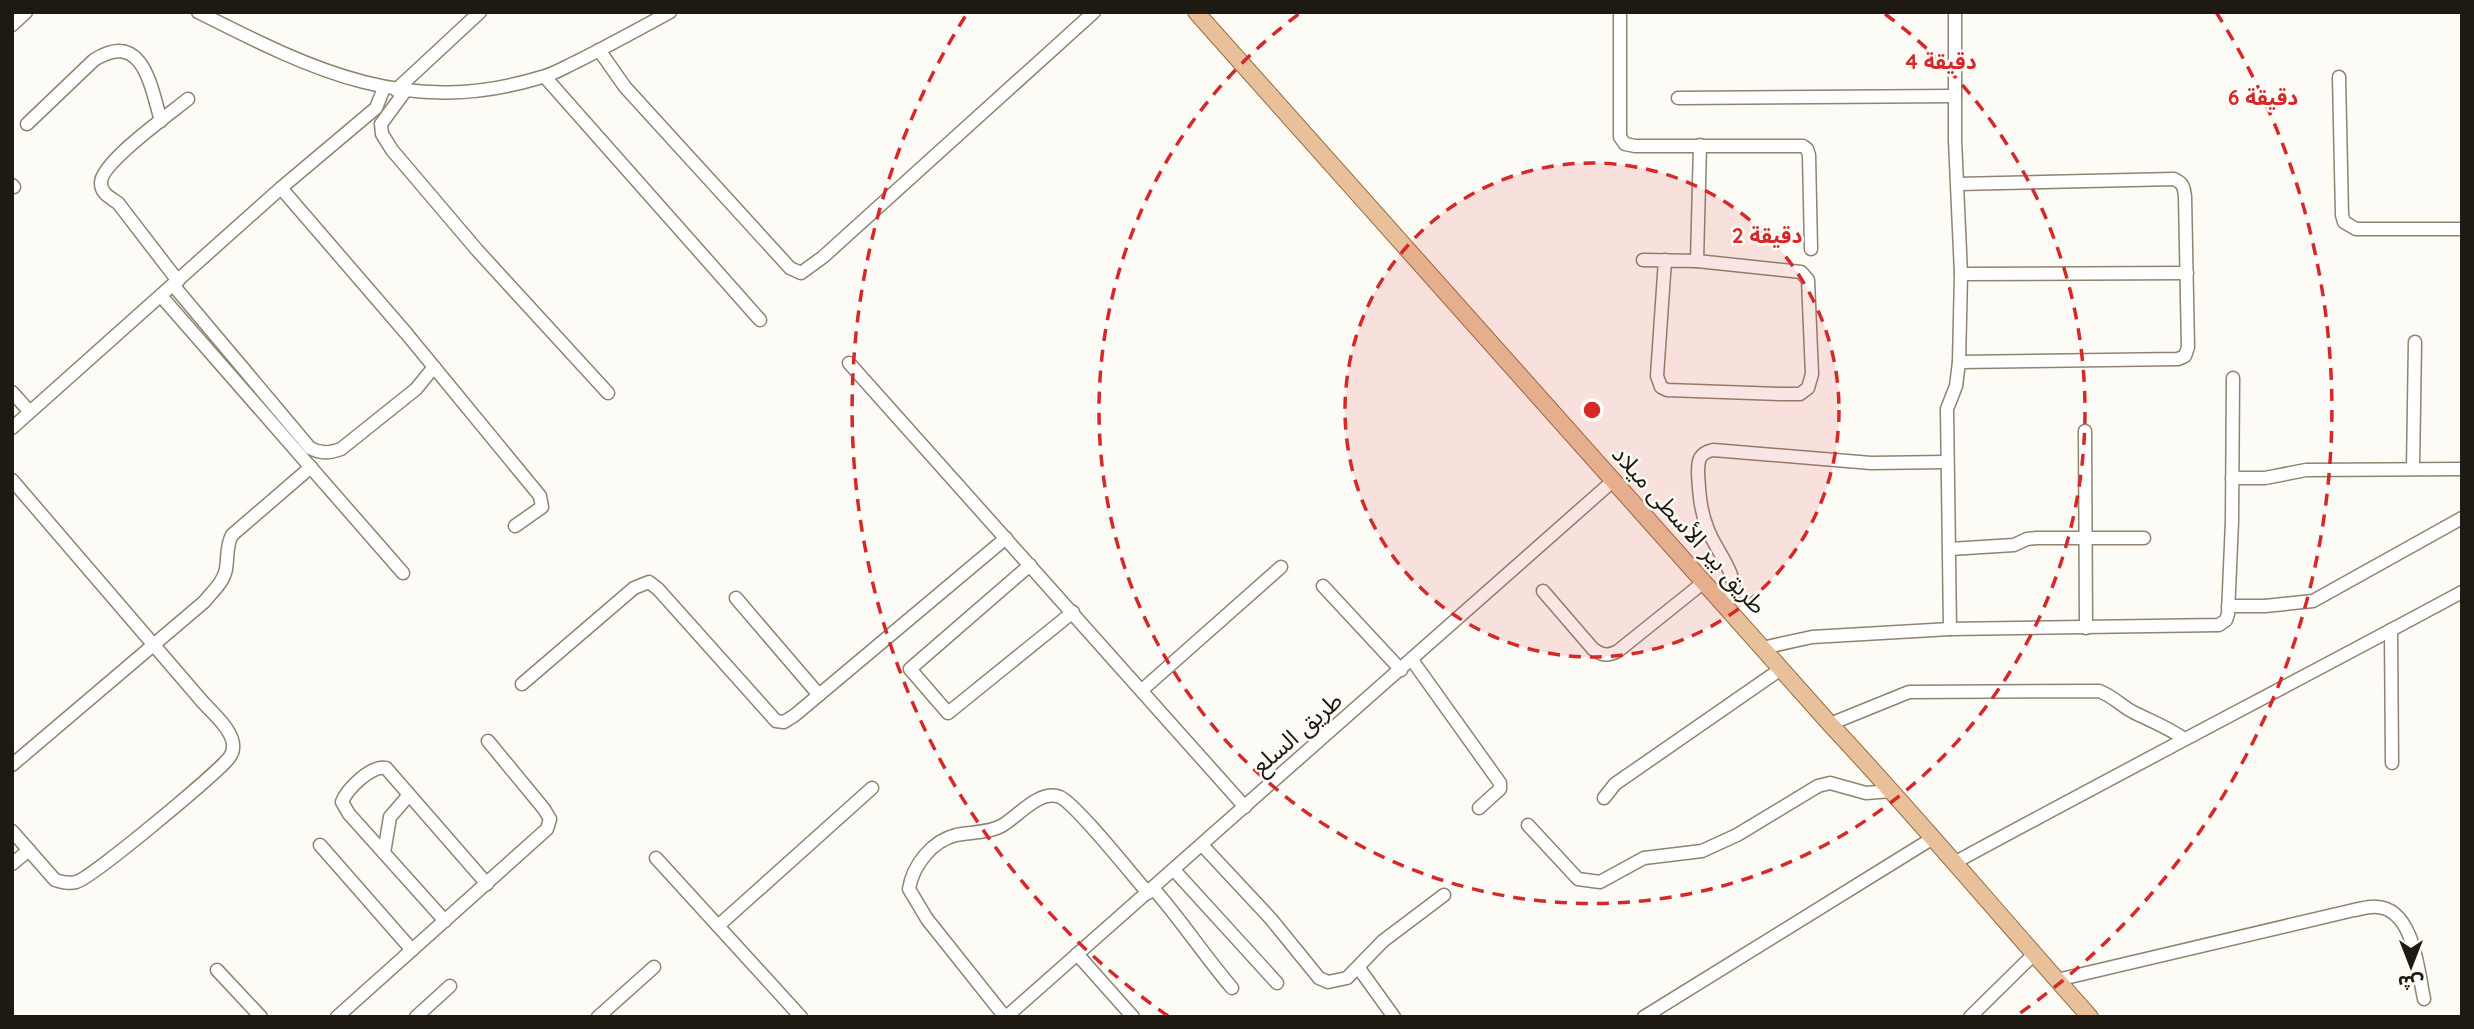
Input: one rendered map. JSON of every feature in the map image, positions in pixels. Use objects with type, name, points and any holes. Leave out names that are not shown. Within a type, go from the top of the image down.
[{"type":"main road","name":"طريق بير الأسطى ميلاد","points":[[1196,12],[1829,724],[1892,791],[2090,1017]]},
{"type":"street","points":[[12,25],[26,12]]},
{"type":"street","points":[[198,12],[283,54],[327,72],[396,89],[469,92],[545,76],[670,12]]},
{"type":"street","points":[[12,428],[281,188],[376,108],[480,12]]},
{"type":"street","points":[[599,50],[625,87],[790,268],[801,272],[823,257],[1094,12]]},
{"type":"street","points":[[1620,12],[1620,136],[1625,144],[1796,146],[1807,149],[1811,249]]},
{"type":"street","points":[[1950,629],[1947,410],[1956,386],[1959,362],[1961,274],[1955,12]]},
{"type":"street","points":[[27,124],[94,61],[117,51],[137,57],[144,66],[161,121]]},
{"type":"street","points":[[545,76],[760,320]]},
{"type":"street","points":[[2339,77],[2344,222],[2356,229],[2462,229]]},
{"type":"street","points":[[396,89],[380,129],[387,142],[477,250],[608,393]]},
{"type":"street","points":[[1678,98],[1955,96]]},
{"type":"street","points":[[188,99],[117,157],[102,176],[101,183],[106,195],[118,203],[175,283],[310,448],[317,453],[341,449],[416,389],[434,367]]},
{"type":"street","points":[[1697,261],[1700,145]]},
{"type":"street","points":[[1958,184],[2174,179],[2180,182],[2184,187],[2188,347],[2185,356],[2178,359],[1959,362]]},
{"type":"street","points":[[281,188],[540,496],[542,506],[515,526]]},
{"type":"street","points":[[1643,260],[1665,260],[1697,261],[1795,269],[1804,274],[1808,280],[1812,374],[1808,388],[1800,394],[1781,394],[1667,390],[1661,387],[1657,376],[1665,260]]},
{"type":"street","points":[[1961,274],[2187,273]]},
{"type":"street","points":[[161,296],[403,573]]},
{"type":"street","points":[[2413,469],[2415,342]]},
{"type":"street","points":[[849,363],[1245,807]]},
{"type":"street","points":[[1762,648],[1812,637],[1950,629],[2219,625],[2226,620],[2228,606],[2233,378]]},
{"type":"street","points":[[12,392],[29,411]]},
{"type":"street","points":[[2085,431],[2086,628]]},
{"type":"street","points":[[1722,602],[1733,596],[1735,589],[1733,579],[1707,527],[1699,496],[1698,462],[1706,451],[1871,463],[1946,462]]},
{"type":"street","points":[[12,765],[204,602],[222,581],[226,571],[228,542],[232,535],[310,467]]},
{"type":"street","points":[[2231,478],[2265,478],[2306,470],[2462,469]]},
{"type":"street","points":[[12,480],[230,734],[233,743],[233,752],[208,778],[100,867],[77,882],[55,880],[12,831]]},
{"type":"street","name":"طريق السلع","points":[[1006,1017],[1614,480]]},
{"type":"street","points":[[2228,606],[2265,606],[2313,601],[2462,518]]},
{"type":"street","points":[[522,684],[634,588],[649,582],[776,721],[784,722],[1006,538]]},
{"type":"street","points":[[1950,549],[2014,545],[2036,538],[2144,538]]},
{"type":"street","points":[[1030,565],[911,668],[948,713],[1073,612]]},
{"type":"street","points":[[1142,690],[1281,567]]},
{"type":"street","points":[[1544,591],[1594,649],[1609,655],[1618,651],[1704,582]]},
{"type":"street","points":[[1322,586],[1401,670]]},
{"type":"street","points":[[1954,863],[2183,738],[2287,686],[2462,592]]},
{"type":"street","points":[[736,598],[819,695]]},
{"type":"street","points":[[2391,630],[2392,763]]},
{"type":"street","points":[[1412,660],[1500,783],[1500,789],[1479,808]]},
{"type":"street","points":[[1604,798],[1615,784],[1781,669]]},
{"type":"street","points":[[1829,724],[1909,692],[2099,691],[2113,696],[2124,706],[2162,724],[2183,738]]},
{"type":"street","points":[[337,1017],[537,839],[550,824],[550,819],[535,797],[488,741]]},
{"type":"street","points":[[445,921],[349,814],[342,802],[345,794],[375,768],[386,768],[487,884]]},
{"type":"street","points":[[1528,825],[1578,879],[1591,883],[1600,882],[1644,858],[1702,851],[1737,835],[1818,786],[1830,783],[1866,793],[1892,791]]},
{"type":"street","points":[[718,926],[872,788]]},
{"type":"street","points":[[384,853],[390,817],[409,795]]},
{"type":"street","points":[[1006,1017],[927,919],[909,889],[913,873],[922,858],[936,845],[952,836],[992,830],[1004,825],[1035,802],[1048,797],[1060,797],[1077,811],[1182,922],[1188,935],[1232,988]]},
{"type":"street","points":[[1644,1017],[1933,838]]},
{"type":"street","points":[[320,845],[412,950]]},
{"type":"street","points":[[1202,845],[1271,919],[1320,978],[1328,982],[1347,978],[1383,941],[1444,895]]},
{"type":"street","points":[[12,864],[29,850]]},
{"type":"street","points":[[656,858],[801,1017]]},
{"type":"street","points":[[1174,870],[1277,983]]},
{"type":"street","points":[[2057,980],[2378,906],[2396,913],[2406,926],[2424,999]]},
{"type":"street","points":[[1077,954],[1133,1017]]},
{"type":"street","points":[[1970,1017],[2033,955]]},
{"type":"street","points":[[598,1017],[654,967]]},
{"type":"street","points":[[1359,967],[1394,1017]]},
{"type":"street","points":[[217,970],[261,1017]]},
{"type":"street","points":[[416,1017],[450,986]]}]
